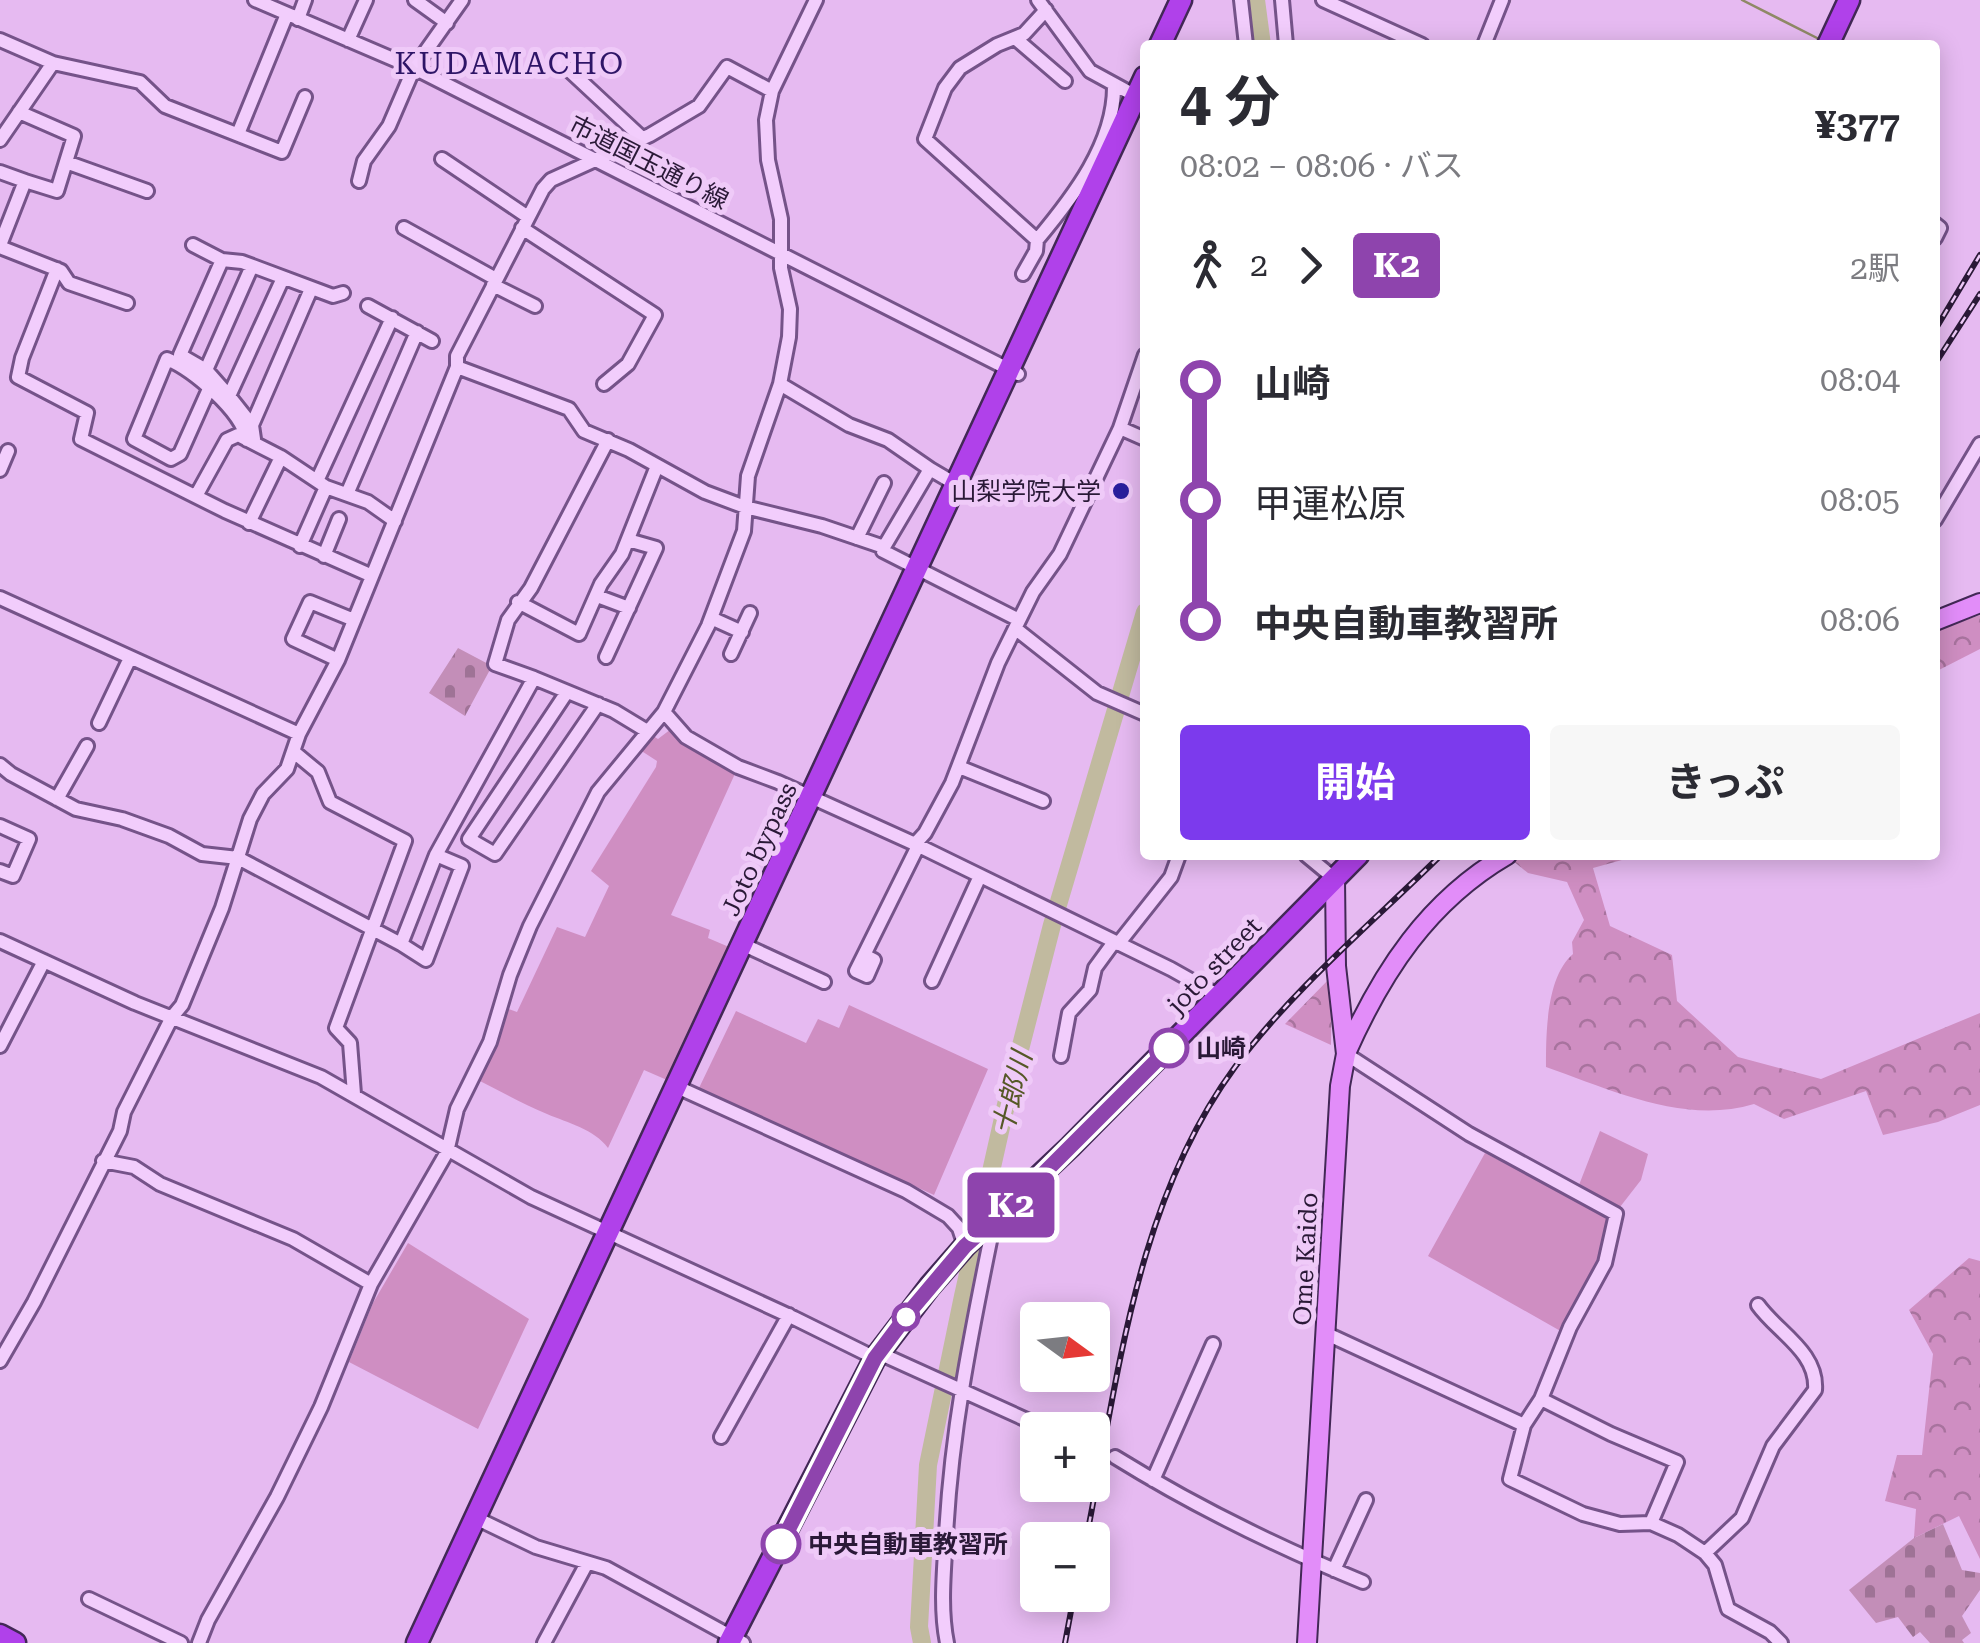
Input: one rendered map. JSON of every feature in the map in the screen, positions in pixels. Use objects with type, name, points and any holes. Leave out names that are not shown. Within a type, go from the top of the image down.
[{"type":"highway","points":[[1162,40],[1181,0]]},
{"type":"highway","points":[[1175,40],[1193,0]]},
{"type":"highway","points":[[1830,40],[1849,0]]},
{"type":"highway","name":"Joto bypass","points":[[417,1643],[1140,105]]},
{"type":"highway","name":"joto street","points":[[735,1641],[877,1356],[965,1246],[1025,1192],[1353,860]]},
{"type":"highway","name":"Joto bypass","points":[[427,1643],[612,1235]]},
{"type":"highway","points":[[0,1636],[16,1643]]},
{"type":"main road","points":[[1940,619],[1980,604]]},
{"type":"main road","points":[[1346,1054],[1378,986],[1418,929],[1458,889],[1500,860]]},
{"type":"main road","name":"Ome Kaido","points":[[1307,1643],[1340,1086],[1346,1054],[1337,974],[1334,879]]},
{"type":"street","points":[[238,134],[292,16],[306,0]]},
{"type":"street","points":[[348,40],[366,0]]},
{"type":"street","points":[[415,0],[447,23]]},
{"type":"street","points":[[359,181],[364,162],[389,126],[414,68],[462,0]]},
{"type":"street","points":[[199,1643],[321,1407],[371,1284],[447,1152],[457,1109],[490,1042],[530,926],[598,792],[664,712],[711,618],[744,531],[748,476],[780,384],[790,308],[780,268],[781,219],[768,160],[766,120],[772,91],[816,0]]},
{"type":"street","points":[[1241,0],[1245,40]]},
{"type":"street","points":[[1282,0],[1286,40]]},
{"type":"street","points":[[1323,0],[1411,40]]},
{"type":"street","points":[[1486,40],[1502,0]]},
{"type":"street","name":"市道国玉通り線","points":[[261,1],[414,68],[1014,372]]},
{"type":"street","points":[[1037,240],[925,139],[945,88],[960,68],[1024,34],[1042,5],[1086,66],[1140,100]]},
{"type":"street","points":[[1015,38],[1065,81]]},
{"type":"street","points":[[0,40],[54,63],[140,82],[165,106],[282,152],[305,97]]},
{"type":"street","points":[[556,58],[642,138]]},
{"type":"street","points":[[0,140],[54,63]]},
{"type":"street","points":[[0,1361],[120,1132],[124,1112],[172,1016],[182,1005],[250,820],[263,794],[287,769],[299,734],[338,660],[457,367],[457,356],[551,180],[642,138],[699,106],[727,66],[772,91]]},
{"type":"street","points":[[1022,274],[1036,251],[1037,240],[1077,192],[1114,110],[1114,85]]},
{"type":"street","points":[[0,172],[57,191],[74,136],[20,112]]},
{"type":"street","points":[[442,158],[525,223],[655,315],[628,364],[604,384]]},
{"type":"street","points":[[66,162],[146,192]]},
{"type":"street","points":[[25,182],[6,213],[0,246],[56,270],[69,283],[127,303]]},
{"type":"street","points":[[404,228],[536,306]]},
{"type":"street","points":[[192,245],[222,260],[252,266],[333,296],[343,293]]},
{"type":"street","points":[[222,260],[180,355],[206,370],[252,425]]},
{"type":"street","points":[[206,370],[252,266]]},
{"type":"street","points":[[56,270],[18,377],[87,413],[81,438],[249,522],[370,575]]},
{"type":"street","points":[[229,396],[283,278]]},
{"type":"street","points":[[251,442],[252,425],[311,289]]},
{"type":"street","points":[[368,306],[432,340]]},
{"type":"street","points":[[300,546],[392,318]]},
{"type":"street","points":[[346,494],[417,332]]},
{"type":"street","points":[[208,389],[180,454],[172,459],[134,439],[167,358],[197,374],[232,412],[251,442]]},
{"type":"street","points":[[457,367],[570,408],[584,431],[705,492],[884,547]]},
{"type":"street","points":[[864,956],[916,845],[934,819],[959,767],[998,663],[1034,592],[1060,554],[1120,428],[1140,370]]},
{"type":"street","points":[[780,384],[849,425],[888,440],[960,487]]},
{"type":"street","points":[[1120,428],[1140,437]]},
{"type":"street","points":[[196,496],[227,440],[238,435],[322,484],[368,502],[395,521]]},
{"type":"street","points":[[608,440],[531,588],[508,620],[495,664],[598,704],[646,731]]},
{"type":"street","points":[[1940,512],[1980,444]]},
{"type":"street","points":[[0,470],[8,451]]},
{"type":"street","points":[[249,522],[281,457]]},
{"type":"street","points":[[518,602],[577,639],[601,584],[628,540],[657,466]]},
{"type":"street","points":[[930,468],[882,551],[1017,624],[1108,699],[1140,712]]},
{"type":"street","points":[[856,538],[884,483]]},
{"type":"street","points":[[324,556],[340,519]]},
{"type":"street","points":[[606,658],[656,548],[628,540]]},
{"type":"street","points":[[597,596],[629,608]]},
{"type":"street","points":[[0,598],[299,734]]},
{"type":"street","points":[[338,660],[294,639],[310,602],[354,620]]},
{"type":"street","points":[[731,654],[750,613]]},
{"type":"street","points":[[711,618],[742,632]]},
{"type":"street","points":[[99,723],[130,658]]},
{"type":"street","points":[[401,944],[436,855],[534,678]]},
{"type":"street","points":[[568,692],[469,839],[495,854],[598,704]]},
{"type":"street","points":[[664,712],[686,737],[710,752],[1040,904],[1219,996]]},
{"type":"street","points":[[57,799],[86,746]]},
{"type":"street","points":[[295,752],[318,772],[330,802],[405,841],[336,1028],[350,1043],[354,1094]]},
{"type":"street","points":[[0,765],[76,809],[122,819],[169,836],[202,854],[238,858],[426,960],[462,866],[436,855]]},
{"type":"street","points":[[959,767],[1043,801]]},
{"type":"street","points":[[461,806],[484,817]]},
{"type":"street","points":[[0,826],[29,840],[13,876],[0,870]]},
{"type":"street","points":[[1061,1056],[1069,1013],[1090,990],[1095,968],[1171,877],[1176,860]]},
{"type":"street","points":[[1312,860],[1334,879]]},
{"type":"street","points":[[932,981],[980,876]]},
{"type":"street","points":[[0,941],[321,1078],[531,1197],[877,1356],[1020,1417]]},
{"type":"street","points":[[746,946],[824,982]]},
{"type":"street","points":[[0,1046],[44,961]]},
{"type":"street","points":[[1346,1054],[1468,1134],[1616,1214],[1605,1263],[1570,1328],[1542,1400],[1524,1426],[1510,1479],[1583,1514],[1620,1524],[1651,1523],[1678,1535],[1705,1553],[1715,1565],[1728,1609],[1770,1632],[1781,1643]]},
{"type":"street","points":[[680,1088],[906,1191],[948,1216],[959,1228],[965,1246]]},
{"type":"street","points":[[103,1160],[134,1166],[160,1184],[293,1239],[371,1284]]},
{"type":"street","points":[[947,1643],[943,1614],[949,1484],[990,1224]]},
{"type":"street","points":[[1705,1553],[1742,1518],[1773,1446],[1815,1390],[1812,1370],[1802,1350],[1758,1305]]},
{"type":"street","points":[[721,1437],[788,1315]]},
{"type":"street","points":[[1327,1334],[1524,1426]]},
{"type":"street","points":[[1153,1480],[1213,1344]]},
{"type":"street","points":[[1542,1400],[1678,1462],[1651,1523]]},
{"type":"street","points":[[1116,1457],[1252,1532],[1363,1582]]},
{"type":"street","points":[[1334,1570],[1366,1500]]},
{"type":"street","points":[[484,1522],[521,1541],[606,1568],[735,1641]]},
{"type":"street","points":[[544,1643],[587,1563]]},
{"type":"street","points":[[89,1599],[180,1643]]},
{"type":"green space","points":[[1980,615],[1980,649],[1940,669],[1940,629]]},
{"type":"green space","points":[[458,648],[492,666],[465,716],[429,693]]},
{"type":"green space","points":[[675,726],[738,767],[671,915],[710,930],[708,938],[729,947],[667,1080],[644,1070],[608,1148],[588,1131],[476,1079],[497,1038],[506,1008],[517,1012],[557,927],[585,937],[609,886],[591,871],[656,767],[657,761],[640,750],[650,734],[658,739]]},
{"type":"green space","points":[[1512,860],[1622,860],[1593,868],[1610,926],[1672,955],[1677,1001],[1738,1057],[1821,1079],[1980,1013],[1980,1105],[1938,1122],[1883,1135],[1866,1091],[1784,1119],[1754,1104],[1728,1109],[1675,1108],[1546,1067],[1547,1023],[1553,991],[1564,964],[1573,954],[1572,942],[1584,920],[1567,882],[1528,873]]},
{"type":"green space","points":[[1332,976],[1331,1045],[1285,1024]]},
{"type":"green space","points":[[849,1005],[988,1069],[934,1195],[699,1088],[736,1011],[806,1043],[818,1019],[839,1028]]},
{"type":"green space","points":[[1600,1131],[1648,1154],[1641,1180],[1620,1207],[1579,1185]]},
{"type":"green space","points":[[1485,1153],[1609,1217],[1601,1261],[1564,1333],[1428,1256]]},
{"type":"green space","points":[[408,1243],[529,1319],[478,1429],[349,1362],[373,1303]]},
{"type":"green space","points":[[1969,1258],[1980,1261],[1980,1559],[1959,1516],[1914,1538],[1916,1509],[1885,1501],[1897,1455],[1922,1455],[1933,1354],[1909,1310]]},
{"type":"green space","points":[[1943,1524],[1962,1570],[1980,1573],[1980,1590],[1962,1616],[1971,1633],[1962,1640],[1964,1643],[1930,1643],[1920,1632],[1913,1637],[1898,1617],[1876,1623],[1849,1590],[1914,1538]]},
{"type":"waterway","name":"十郎川","points":[[1256,0],[1261,40]]},
{"type":"waterway","points":[[1493,40],[1510,0]]},
{"type":"waterway","points":[[1742,0],[1819,39]]},
{"type":"waterway","name":"十郎川","points":[[922,1643],[919,1627],[928,1465],[963,1296],[1052,925],[1140,629]]},
{"type":"waterway","points":[[374,1292],[382,1277]]},
{"type":"railway","points":[[1940,322],[1980,255]]},
{"type":"railway","points":[[1940,356],[1980,294]]},
{"type":"railway","points":[[1089,1522],[1135,1294],[1152,1234],[1201,1120],[1235,1067],[1282,1011],[1436,860]]},
{"type":"railway","points":[[1065,1643],[1071,1612]]},
{"type":"bus line","name":"K2","points":[[781,1544],[875,1358],[911,1310],[965,1246],[1025,1192],[1169,1048]]},
{"type":"place","name":"山梨学院大学","points":[[1121,491]]},
{"type":"place","name":"山崎","points":[[1169,1048]]},
{"type":"place","name":"中央自動車教習所","points":[[781,1544]]},
{"type":"district","name":"KUDAMACHO","points":[[510,64]]}]
